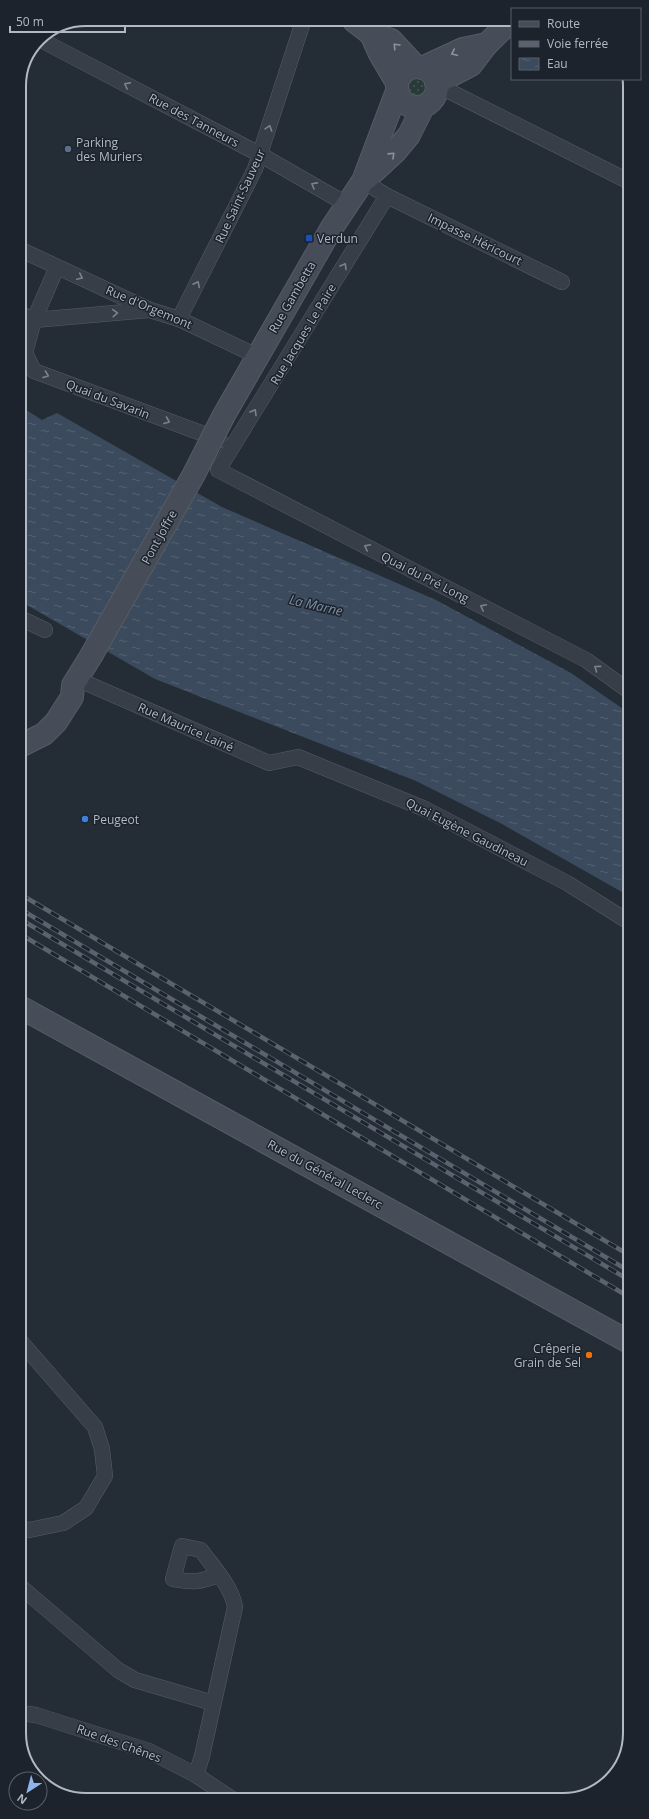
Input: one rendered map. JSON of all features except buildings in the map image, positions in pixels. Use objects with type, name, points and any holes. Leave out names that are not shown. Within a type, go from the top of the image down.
[{"type":"main road","points":[[361,26],[371,34],[391,40],[428,76],[435,96],[432,101],[423,107],[413,108],[404,104],[371,34]]},
{"type":"main road","points":[[397,87],[404,72],[428,76],[471,65],[500,26]]},
{"type":"main road","name":"Rue Gambetta","points":[[224,415],[331,229],[363,181],[397,87]]},
{"type":"main road","name":"Rue Gambetta","points":[[363,181],[395,152],[409,135],[423,107]]},
{"type":"main road","name":"Pont Joffre","points":[[75,682],[193,476],[224,415]]},
{"type":"main road","points":[[26,728],[36,723],[62,691],[75,682]]},
{"type":"main road","points":[[26,743],[44,734],[56,722],[72,697],[75,682]]},
{"type":"main road","name":"Rue du Général Leclerc","points":[[26,1010],[623,1339]]},
{"type":"street","name":"Rue Saint-Sauveur","points":[[179,319],[261,155],[303,26]]},
{"type":"street","name":"Rue des Tanneurs","points":[[44,42],[261,155],[348,205]]},
{"type":"street","points":[[428,76],[623,178]]},
{"type":"street","name":"Impasse Héricourt","points":[[363,181],[387,196],[562,282]]},
{"type":"street","name":"Rue Jacques Le Paire","points":[[218,470],[387,196]]},
{"type":"street","name":"Rue d'Orgemont","points":[[26,252],[150,310],[179,319],[257,356]]},
{"type":"street","name":"Quai du Savarin","points":[[26,349],[34,320],[57,267]]},
{"type":"street","points":[[26,316],[34,320],[150,310]]},
{"type":"street","name":"Quai du Savarin","points":[[26,355],[34,371],[234,446]]},
{"type":"street","name":"Quai du Pré Long","points":[[218,470],[586,660],[623,687]]},
{"type":"street","points":[[26,621],[45,630]]},
{"type":"street","name":"Rue Maurice Lainé","points":[[75,682],[269,763],[298,757]]},
{"type":"street","name":"Quai Eugène Gaudineau","points":[[298,757],[425,809],[567,883],[623,918]]},
{"type":"street","points":[[26,1348],[95,1426],[102,1449],[105,1476],[86,1508],[63,1524],[26,1530]]},
{"type":"street","points":[[196,1775],[202,1756],[235,1607],[233,1597],[218,1575]]},
{"type":"street","points":[[26,1591],[118,1670],[135,1680],[213,1703]]},
{"type":"street","name":"Rue des Chênes","points":[[26,1714],[36,1715],[149,1751],[196,1775],[223,1793]]},
{"type":"shaded area","points":[[416,76],[424,79],[427,87],[424,95],[416,98],[408,95],[405,87],[408,79]]},
{"type":"water","name":"La Marne","points":[[26,410],[42,420],[57,413],[222,507],[436,600],[571,673],[623,709],[623,893],[502,824],[416,781],[155,679],[26,604]]},
{"type":"railway","points":[[26,898],[623,1251]]},
{"type":"railway","points":[[26,913],[623,1267]]},
{"type":"railway","points":[[26,923],[623,1276]]},
{"type":"railway","points":[[26,938],[623,1293]]},
{"type":"place","name":"Parking des Muriers","points":[[68,149]]},
{"type":"place","name":"Verdun","points":[[309,238]]},
{"type":"place","name":"Peugeot","points":[[85,819]]},
{"type":"place","name":"Crêperie Grain de Sel","points":[[589,1355]]}]
